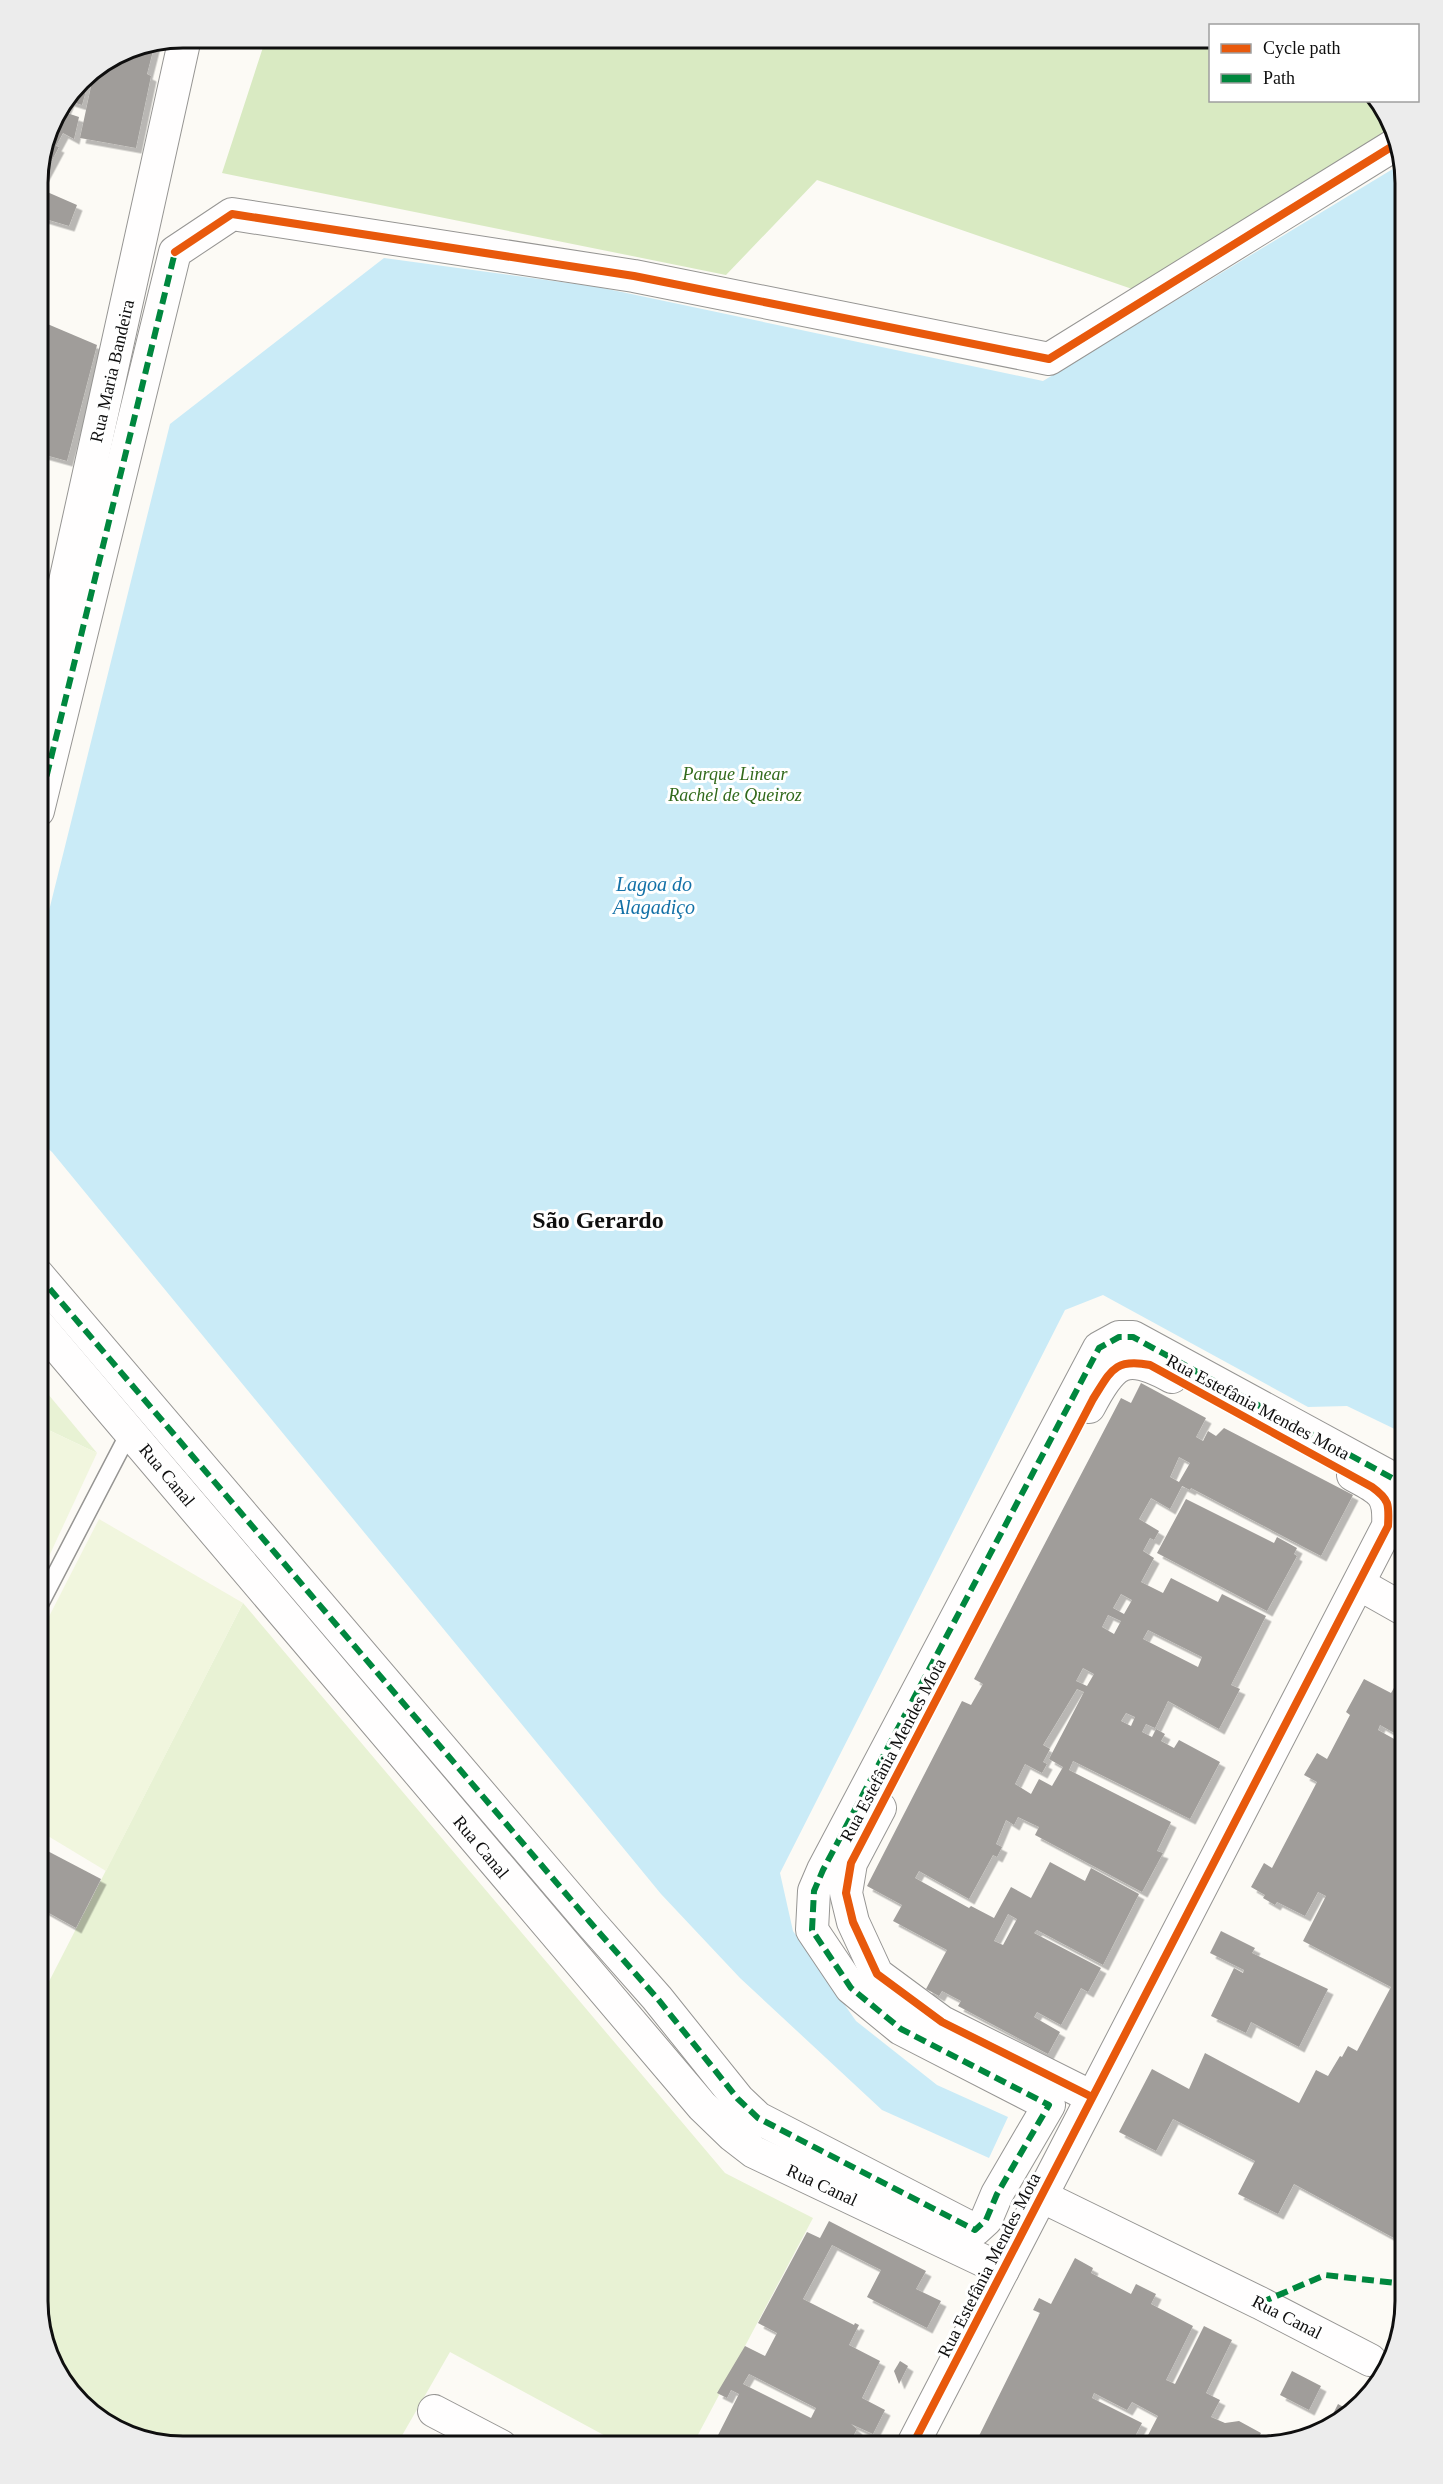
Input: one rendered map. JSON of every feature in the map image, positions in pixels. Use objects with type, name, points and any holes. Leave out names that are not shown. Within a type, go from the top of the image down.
[{"type":"street","name":"Rua Maria Bandeira","points":[[48,659],[183,48]]},
{"type":"street","points":[[48,771],[175,252],[232,214],[634,276],[1049,359],[1390,148]]},
{"type":"street","points":[[48,1287],[657,1998],[738,2099],[758,2118],[788,2135],[975,2230],[980,2228],[986,2220],[997,2194],[1049,2105],[901,2029],[851,1988],[813,1930],[814,1891],[834,1849],[1099,1348],[1119,1337],[1133,1337],[1395,1479]]},
{"type":"street","name":"Rua Canal","points":[[48,1336],[680,2080],[732,2135],[754,2152],[1003,2271]]},
{"type":"street","name":"Rua Estefânia Mendes Mota","points":[[917,2436],[1388,1526],[1388,1503],[1385,1497],[1358,1478],[1150,1365],[1131,1361],[1111,1372],[1093,1399],[851,1863],[846,1893],[853,1922],[878,1974],[942,2022],[1092,2097]]},
{"type":"street","points":[[1359,1584],[1395,1604]]},
{"type":"street","name":"Rua Canal","points":[[1041,2196],[1260,2303],[1370,2360]]},
{"type":"street","points":[[434,2411],[482,2436]]},
{"type":"lane","points":[[48,1589],[130,1431]]},
{"type":"green space","points":[[263,48],[1209,48],[1209,102],[1368,102],[1388,139],[1135,290],[817,180],[726,275],[222,173]]},
{"type":"green space","points":[[48,1394],[97,1453],[48,1430]]},
{"type":"green space","points":[[48,1430],[97,1453],[48,1558]]},
{"type":"green space","points":[[99,1519],[243,1603],[106,1871],[48,1836],[48,1618]]},
{"type":"green space","points":[[243,1603],[725,2173],[813,2218],[697,2436],[605,2436],[450,2352],[402,2436],[174,2436],[139,2429],[108,2413],[81,2390],[62,2361],[51,2328],[48,2310],[48,1983]]},
{"type":"water","name":"Lagoa do Alagadiço","points":[[1394,168],[1395,1429],[1347,1406],[1308,1407],[1103,1295],[1065,1310],[780,1873],[793,1931],[856,2021],[937,2085],[1008,2117],[989,2158],[882,2110],[740,1978],[661,1894],[48,1149],[48,915],[170,424],[384,258],[598,287],[1043,381]]},
{"type":"building","points":[[153,52],[147,74],[151,76],[136,148],[80,138],[92,83],[115,66],[139,55]]},
{"type":"building","points":[[87,88],[82,105],[75,103]]},
{"type":"building","points":[[68,113],[79,117],[74,139],[63,133],[56,146],[59,147],[49,166],[58,131]]},
{"type":"building","points":[[48,192],[77,205],[69,226],[48,220]]},
{"type":"building","points":[[48,324],[97,345],[67,461],[48,456]]},
{"type":"building","points":[[1141,1383],[1206,1418],[1196,1437],[1203,1441],[1208,1431],[1216,1436],[1224,1428],[1353,1495],[1321,1556],[1191,1488],[1190,1490],[1182,1486],[1170,1509],[1151,1498],[1139,1519],[1159,1531],[1154,1540],[1150,1538],[1143,1551],[1154,1558],[1141,1582],[1163,1593],[1171,1578],[1218,1602],[1222,1594],[1266,1616],[1231,1685],[1240,1689],[1219,1729],[1168,1701],[1155,1728],[1146,1724],[1142,1732],[1152,1737],[1156,1729],[1165,1734],[1161,1741],[1174,1748],[1179,1740],[1220,1762],[1190,1819],[1073,1761],[1069,1770],[1171,1822],[1157,1851],[1163,1853],[1142,1892],[1035,1835],[1039,1827],[1018,1817],[1014,1825],[1006,1820],[996,1844],[1002,1847],[997,1857],[993,1855],[969,1899],[919,1871],[915,1878],[969,1908],[971,1906],[994,1918],[1011,1887],[1031,1898],[1050,1862],[1085,1881],[1091,1868],[1139,1894],[1103,1965],[1037,1930],[1034,1933],[1101,1968],[1088,1992],[1081,1988],[1061,2025],[1037,2012],[1034,2017],[1060,2032],[1048,2054],[958,2006],[961,2001],[942,1991],[939,1996],[926,1989],[947,1950],[893,1921],[902,1905],[867,1886],[962,1701],[971,1705],[983,1684],[974,1679],[1121,1398],[1131,1403]],"holes":[[[1179,1457],[1190,1463],[1179,1482],[1170,1477]],[[1121,1594],[1132,1600],[1124,1614],[1113,1608]],[[1108,1615],[1121,1621],[1114,1634],[1102,1627]],[[1148,1630],[1202,1657],[1198,1667],[1143,1639]],[[1083,1668],[1094,1674],[1087,1686],[1076,1681]],[[1077,1689],[1084,1692],[1049,1759],[1063,1767],[1052,1786],[1039,1779],[1031,1794],[1015,1784],[1025,1764],[1042,1773],[1047,1764],[1043,1762],[1050,1749],[1043,1745]],[[1126,1713],[1135,1717],[1131,1726],[1121,1721]],[[1008,1914],[1017,1919],[1003,1945],[994,1941]]]},
{"type":"building","points":[[1186,1499],[1274,1543],[1277,1537],[1297,1548],[1294,1554],[1297,1556],[1267,1611],[1157,1553]]},
{"type":"building","points":[[1364,1679],[1391,1693],[1395,1686],[1395,1733],[1380,1725],[1378,1730],[1395,1739],[1395,2239],[1294,2184],[1278,2214],[1238,2194],[1255,2161],[1173,2119],[1156,2151],[1119,2132],[1152,2069],[1189,2089],[1205,2053],[1299,2103],[1316,2070],[1328,2076],[1348,2046],[1357,2051],[1391,1987],[1303,1941],[1326,1896],[1318,1892],[1305,1916],[1277,1902],[1275,1905],[1263,1898],[1265,1895],[1251,1887],[1264,1863],[1272,1868],[1317,1782],[1304,1775],[1317,1753],[1327,1759],[1350,1715],[1346,1712]]},
{"type":"building","points":[[48,1851],[101,1879],[76,1928],[48,1913]]},
{"type":"building","points":[[1221,1931],[1255,1948],[1252,1953],[1328,1989],[1299,2047],[1251,2022],[1246,2033],[1211,2016],[1234,1968],[1243,1973],[1244,1970],[1210,1953]]},
{"type":"building","points":[[829,2221],[926,2271],[916,2289],[941,2301],[927,2328],[867,2297],[881,2270],[832,2245],[803,2299],[854,2325],[855,2323],[859,2325],[849,2345],[880,2361],[862,2398],[885,2410],[873,2434],[851,2424],[857,2429],[853,2436],[718,2436],[739,2394],[731,2390],[727,2398],[717,2393],[745,2346],[765,2356],[777,2333],[758,2323],[807,2232],[820,2238]],"holes":[[[749,2374],[816,2408],[811,2418],[743,2384]]]},
{"type":"building","points":[[1075,2258],[1093,2268],[1091,2273],[1131,2294],[1136,2284],[1156,2294],[1151,2304],[1193,2326],[1166,2380],[1175,2384],[1204,2326],[1232,2340],[1206,2393],[1220,2400],[1211,2417],[1225,2423],[1239,2421],[1261,2433],[1259,2436],[1148,2436],[1158,2416],[1132,2402],[1127,2410],[1094,2393],[1092,2398],[1142,2423],[1135,2436],[979,2436],[1040,2313],[1033,2310],[1039,2298],[1051,2304]]},
{"type":"building","points":[[900,2361],[908,2366],[899,2384],[894,2371]]},
{"type":"building","points":[[1292,2371],[1321,2386],[1309,2410],[1280,2395]]},
{"type":"building","points":[[1338,2404],[1343,2407],[1335,2413],[1333,2414]]},
{"type":"marked path","points":[[48,770],[175,252],[179,249]]},
{"type":"marked path","points":[[48,1287],[657,1998],[738,2099],[758,2118],[975,2230],[986,2220],[997,2194],[1049,2105],[901,2029],[851,1988],[812,1930],[814,1891],[1099,1348],[1119,1337],[1133,1337],[1395,1480]]},
{"type":"marked path","points":[[1260,2303],[1325,2275],[1395,2283]]},
{"type":"cycle path","points":[[175,252],[232,214],[634,276],[1049,359],[1390,148]]},
{"type":"cycle path","points":[[917,2436],[1388,1526],[1387,1504],[1372,1487],[1150,1365],[1138,1363],[1128,1363],[1115,1369],[1109,1374],[1093,1399],[851,1863],[846,1893],[853,1922],[877,1974],[942,2022],[1092,2097]]},
{"type":"district","name":"São Gerardo","points":[[598,1220]]},
{"type":"park label","name":"Parque Linear Rachel de Queiroz","points":[[735,784]]}]
